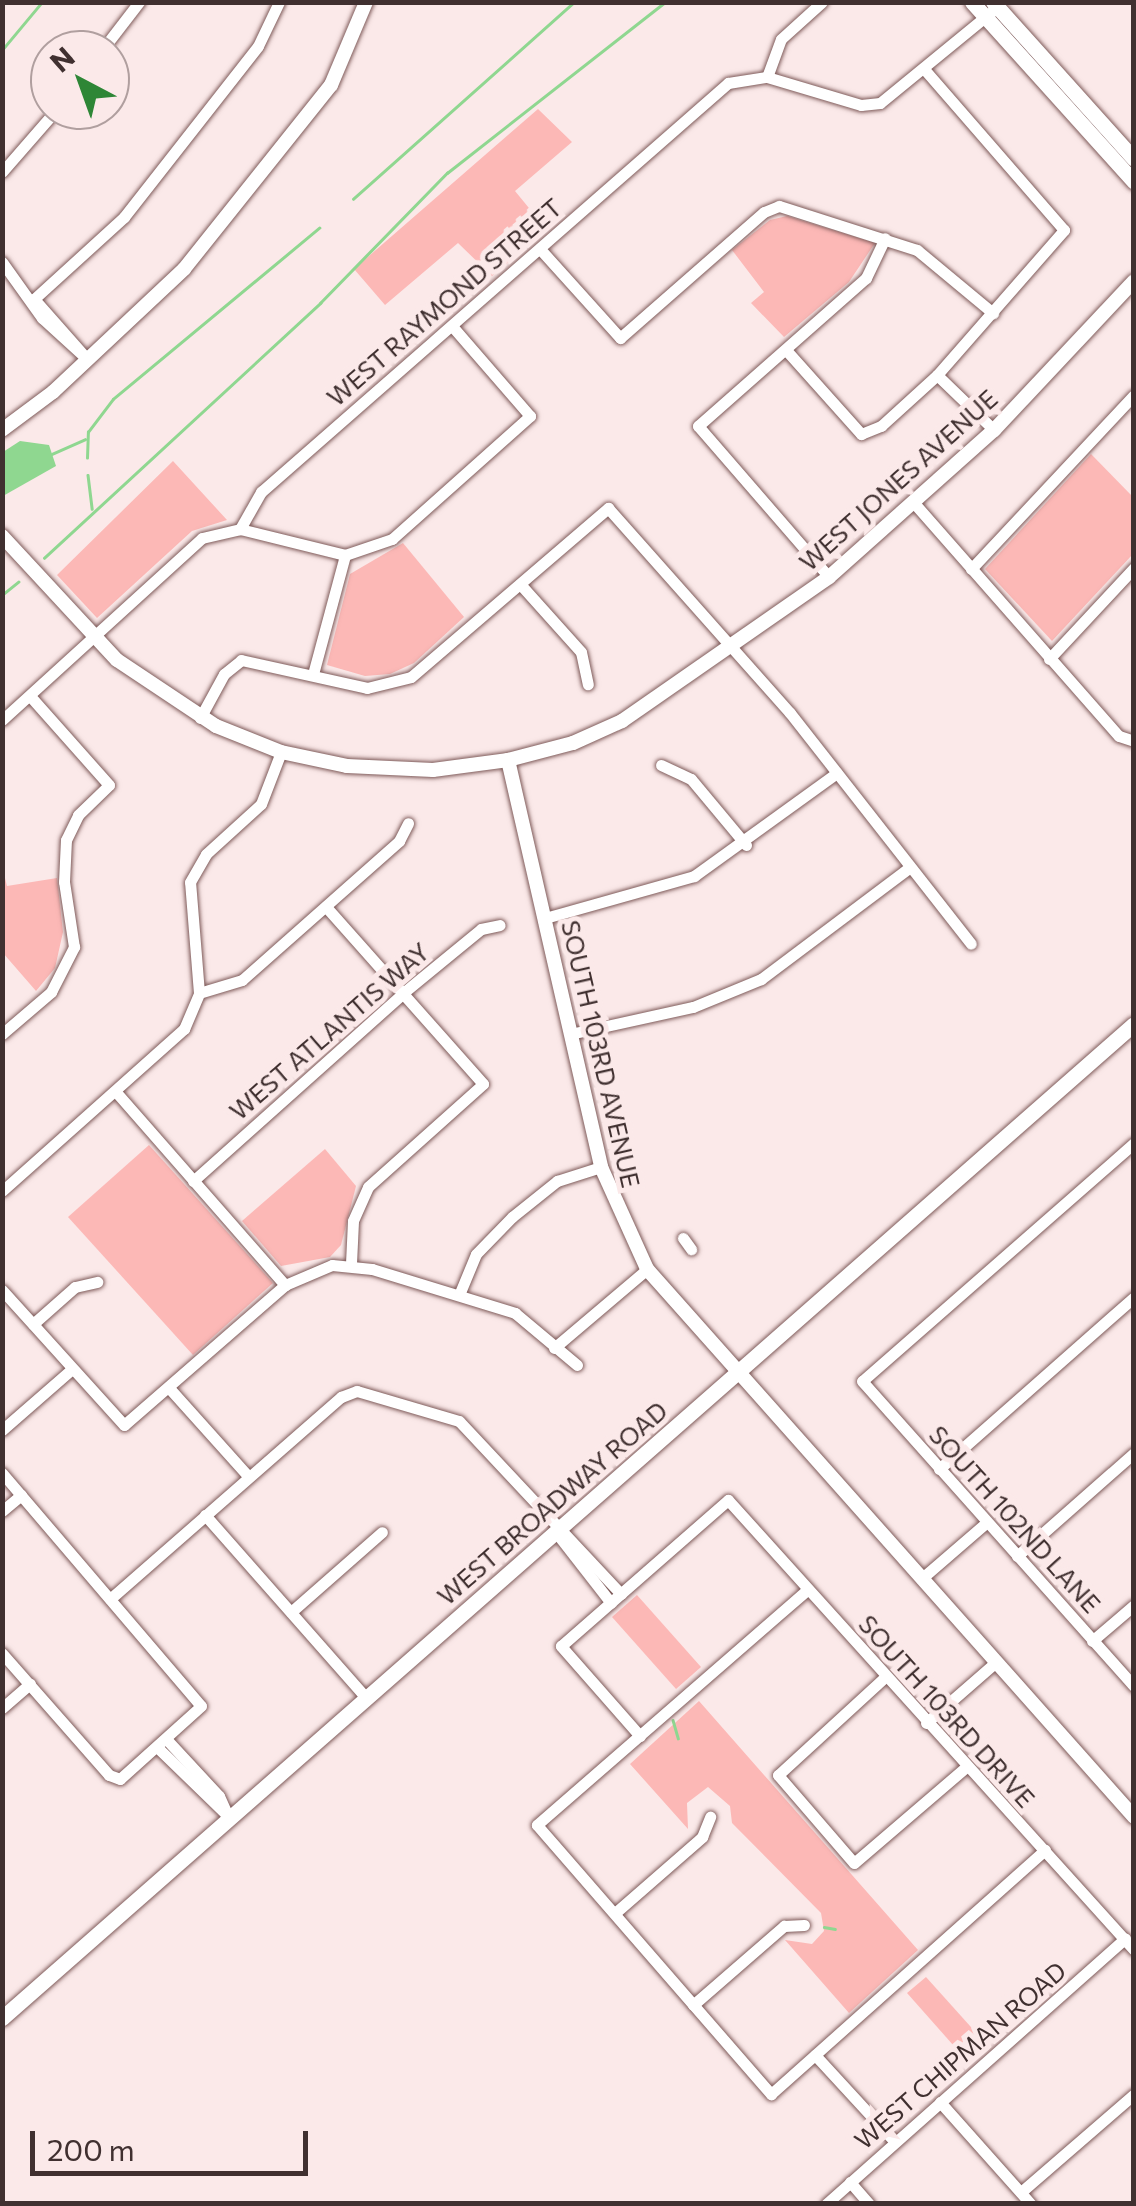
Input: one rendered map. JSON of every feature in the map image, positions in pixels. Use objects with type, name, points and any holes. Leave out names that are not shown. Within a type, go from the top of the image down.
[{"type":"main road","points":[[972,2],[991,9],[1134,159]]},
{"type":"main road","points":[[991,9],[1134,182]]},
{"type":"main road","name":"WEST BROADWAY ROAD","points":[[2,2018],[1134,1024]]},
{"type":"street","points":[[117,30],[139,2]]},
{"type":"street","points":[[34,300],[124,217],[258,46],[279,2]]},
{"type":"street","points":[[2,430],[88,360],[174,280],[324,94],[346,60],[366,2]]},
{"type":"street","points":[[822,2],[781,39],[766,77],[861,105],[889,100],[991,9]]},
{"type":"street","points":[[786,350],[861,434],[881,426],[937,376],[1064,230],[925,70]]},
{"type":"street","name":"WEST RAYMOND STREET","points":[[240,529],[261,492],[728,83],[766,77]]},
{"type":"street","points":[[2,172],[39,130]]},
{"type":"street","points":[[540,248],[620,338],[764,212],[779,206],[917,250],[994,313]]},
{"type":"street","points":[[829,577],[698,426],[866,278],[885,238]]},
{"type":"street","points":[[2,262],[34,300],[42,318],[88,360]]},
{"type":"street","name":"WEST JONES AVENUE","points":[[508,760],[573,743],[622,721],[829,577],[994,430],[1134,281]]},
{"type":"street","points":[[2,720],[186,548],[240,529],[345,555],[392,539],[530,416],[452,326]]},
{"type":"street","points":[[937,376],[994,430]]},
{"type":"street","points":[[971,569],[1134,395]]},
{"type":"street","points":[[914,503],[1049,658],[1131,742]]},
{"type":"street","points":[[200,718],[232,667],[253,659],[367,688],[411,677],[608,508],[731,644],[971,944]]},
{"type":"street","points":[[2,536],[92,637],[200,718],[281,752],[391,770],[508,760]]},
{"type":"street","points":[[314,674],[345,555]]},
{"type":"street","points":[[1049,658],[1134,568]]},
{"type":"street","points":[[520,584],[581,652],[588,684]]},
{"type":"street","points":[[2,1034],[52,992],[74,947],[64,882],[66,840],[78,815],[109,784],[30,696]]},
{"type":"street","points":[[2,1191],[184,1029],[199,994],[190,899],[197,865],[260,804],[281,752]]},
{"type":"street","name":"SOUTH 103RD AVENUE","points":[[508,760],[601,1168],[648,1269],[1134,1817]]},
{"type":"street","points":[[661,765],[691,779],[746,844]]},
{"type":"street","points":[[545,918],[662,890],[746,844],[837,773]]},
{"type":"street","points":[[199,994],[242,980],[399,841],[408,823]]},
{"type":"street","points":[[570,1034],[693,1007],[761,979],[910,867]]},
{"type":"street","points":[[327,908],[483,1084],[368,1187],[352,1221],[351,1264]]},
{"type":"street","name":"WEST ATLANTIS WAY","points":[[193,1181],[403,993],[482,929],[500,925]]},
{"type":"street","points":[[116,1092],[286,1285]]},
{"type":"street","name":"SOUTH 102ND LANE","points":[[1134,1143],[862,1381],[1134,1686]]},
{"type":"street","points":[[459,1295],[476,1254],[512,1217],[557,1182],[601,1168]]},
{"type":"street","points":[[2,1290],[124,1425],[286,1285],[314,1270],[351,1264],[515,1313],[577,1365]]},
{"type":"street","points":[[554,1348],[648,1269]]},
{"type":"street","points":[[33,1324],[75,1287],[97,1282]]},
{"type":"street","points":[[939,1469],[1134,1297]]},
{"type":"street","points":[[2,1430],[72,1369]]},
{"type":"street","points":[[170,1389],[249,1477]]},
{"type":"street","points":[[110,1599],[340,1397],[357,1390],[459,1421],[616,1599],[561,1646],[640,1736]]},
{"type":"street","points":[[1016,1556],[1134,1454]]},
{"type":"street","points":[[2,1473],[201,1706],[164,1744],[120,1779],[109,1774],[2,1653]]},
{"type":"street","points":[[2,1512],[21,1495]]},
{"type":"street","name":"SOUTH 103RD DRIVE","points":[[616,1599],[728,1500],[965,1768],[1129,1945]]},
{"type":"street","points":[[205,1515],[367,1699]]},
{"type":"street","points":[[921,1579],[986,1522]]},
{"type":"street","points":[[291,1612],[382,1532]]},
{"type":"street","points":[[806,1590],[538,1825],[772,2094],[1045,1850]]},
{"type":"street","points":[[1092,1640],[1134,1604]]},
{"type":"street","points":[[926,1723],[996,1662]]},
{"type":"street","points":[[885,1678],[778,1775],[854,1863],[965,1768]]},
{"type":"street","points":[[2,1708],[30,1684]]},
{"type":"street","points":[[164,1744],[219,1796],[228,1816]]},
{"type":"street","points":[[615,1913],[702,1836],[710,1817]]},
{"type":"street","points":[[694,2006],[784,1926],[804,1925]]},
{"type":"street","name":"WEST CHIPMAN ROAD","points":[[826,2204],[940,2102],[1129,1945]]},
{"type":"street","points":[[816,2054],[895,2142]]},
{"type":"street","points":[[1021,2192],[1134,2094]]},
{"type":"street","points":[[940,2102],[1031,2204]]},
{"type":"street","points":[[850,2182],[869,2204]]},
{"type":"shaded area","points":[[538,109],[572,142],[515,191],[547,230],[492,276],[458,243],[385,305],[354,269]]},
{"type":"shaded area","points":[[787,216],[875,243],[849,282],[784,337],[751,303],[764,292],[732,250],[770,220]]},
{"type":"shaded area","points":[[20,441],[49,445],[56,466],[3,496],[3,452]]},
{"type":"shaded area","points":[[1091,454],[1133,497],[1133,554],[1052,641],[985,569]]},
{"type":"shaded area","points":[[173,461],[227,520],[192,531],[97,618],[57,575]]},
{"type":"shaded area","points":[[403,543],[464,617],[414,663],[390,674],[365,676],[327,665],[350,574]]},
{"type":"shaded area","points":[[2,866],[7,886],[57,878],[63,932],[55,968],[36,991],[3,953]]},
{"type":"shaded area","points":[[149,1145],[273,1283],[193,1355],[68,1217]]},
{"type":"shaded area","points":[[325,1149],[356,1186],[341,1245],[330,1257],[281,1266],[242,1221]]},
{"type":"shaded area","points":[[637,1595],[701,1667],[676,1689],[612,1617]]},
{"type":"shaded area","points":[[699,1701],[918,1950],[849,2013],[785,1940],[812,1944],[824,1931],[821,1913],[732,1823],[730,1806],[708,1787],[687,1803],[688,1829],[630,1764]]},
{"type":"shaded area","points":[[926,1977],[988,2046],[969,2063],[907,1993]]},
{"type":"waterway","points":[[2,50],[42,2]]},
{"type":"waterway","points":[[353,199],[574,2]]},
{"type":"waterway","points":[[44,558],[320,303],[447,173],[665,2]]},
{"type":"waterway","points":[[87,458],[88,432],[113,399],[319,228]]},
{"type":"waterway","points":[[52,454],[85,439]]},
{"type":"waterway","points":[[88,475],[92,509]]},
{"type":"waterway","points":[[2,595],[18,582]]},
{"type":"waterway","points":[[673,1720],[678,1738]]},
{"type":"waterway","points":[[824,1927],[835,1929]]}]
